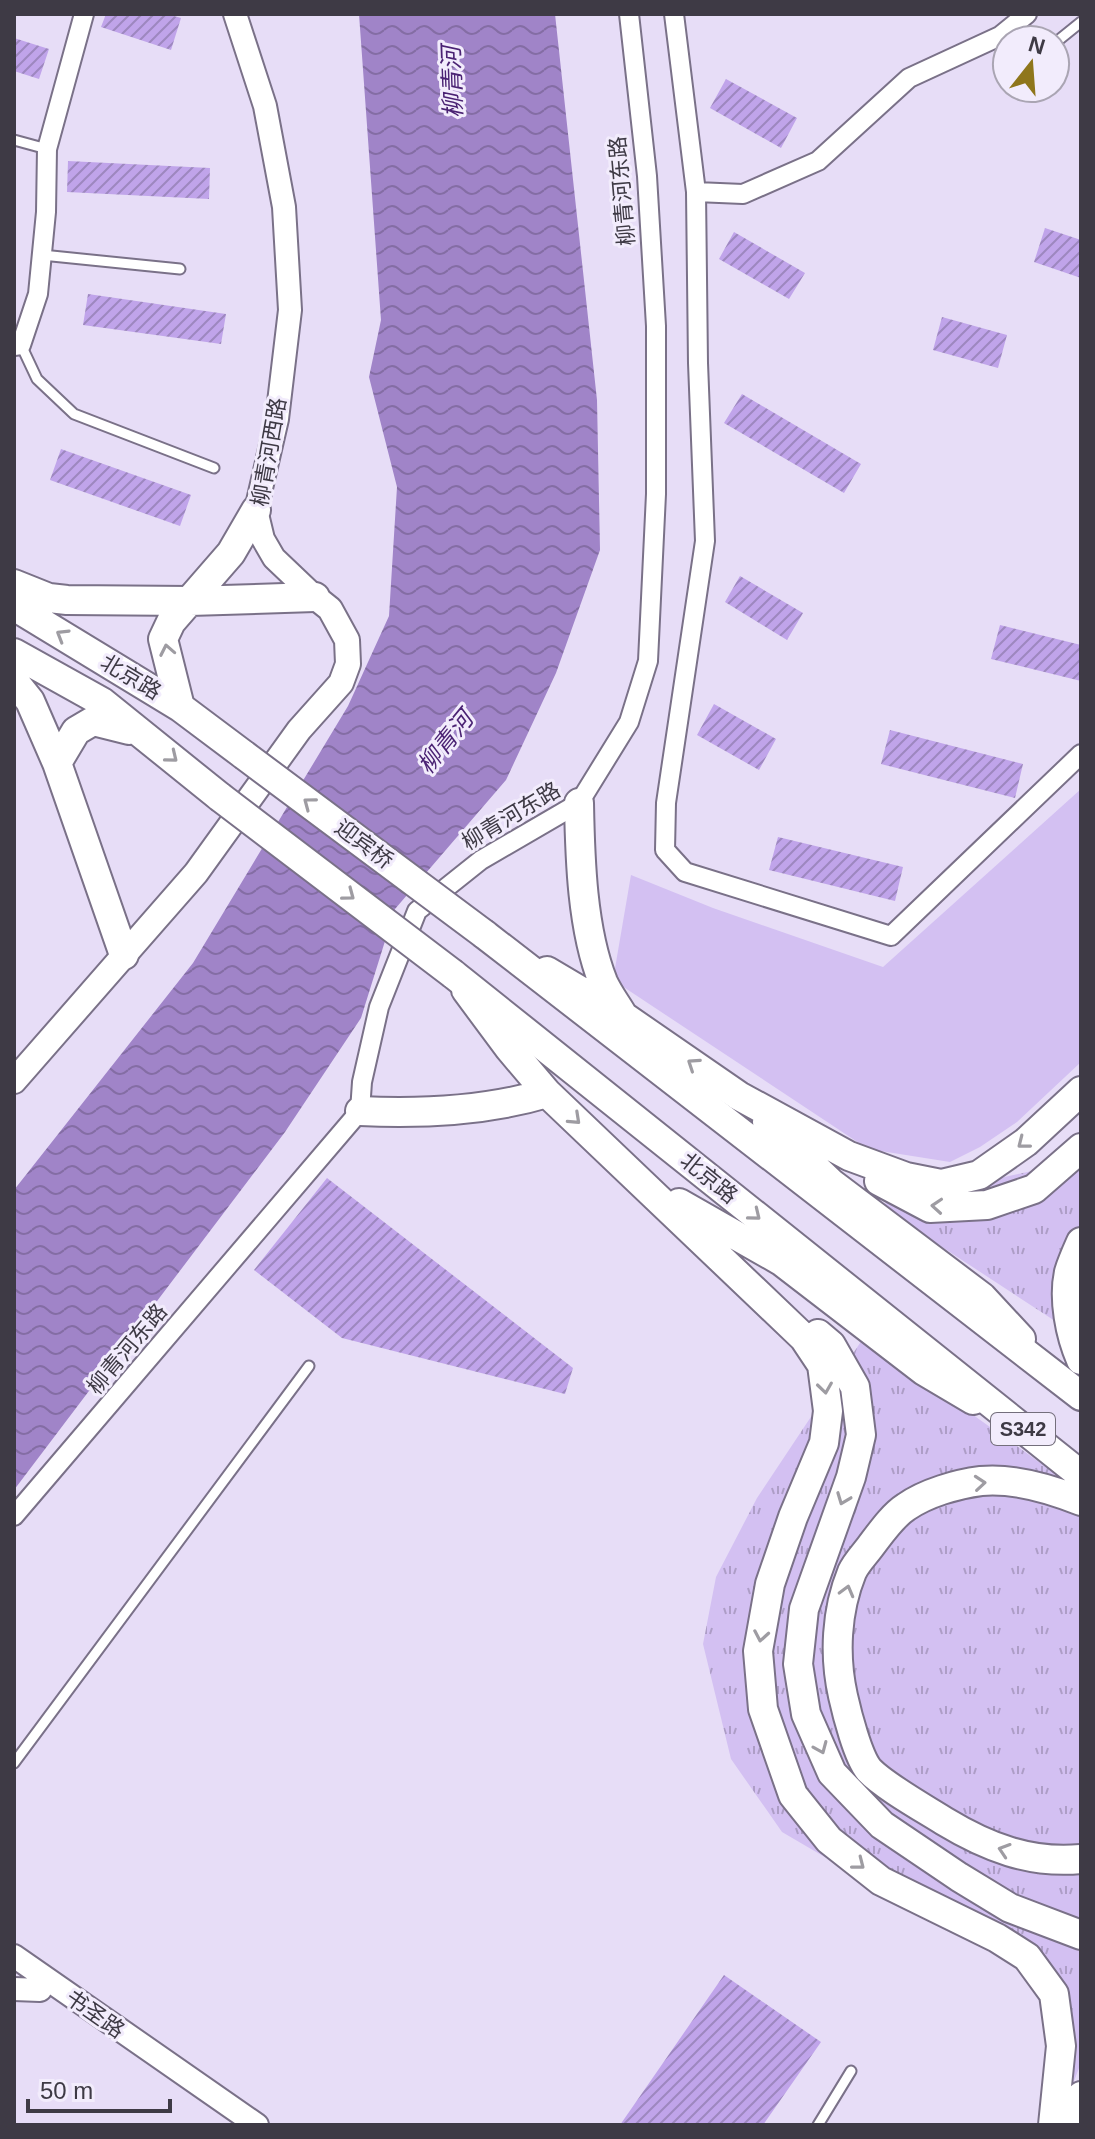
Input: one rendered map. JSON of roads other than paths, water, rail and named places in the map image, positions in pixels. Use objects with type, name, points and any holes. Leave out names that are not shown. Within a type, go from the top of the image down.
[{"type":"main road","points":[[180,707],[163,639],[171,622],[231,553],[256,510]]},
{"type":"main road","points":[[14,584],[49,598],[190,601],[315,597]]},
{"type":"main road","name":"柳青河西路","points":[[14,1081],[196,873],[299,730],[341,683],[348,664],[347,640],[330,609],[315,597]]},
{"type":"main road","name":"北京路","points":[[14,606],[180,707],[244,755]]},
{"type":"main road","name":"北京路","points":[[14,653],[102,702],[220,797],[453,974],[1028,1433]]},
{"type":"main road","points":[[14,681],[30,701],[57,763],[124,955]]},
{"type":"main road","points":[[57,763],[76,731],[93,721],[143,734]]},
{"type":"main road","name":"迎宾桥","points":[[244,755],[484,934]]},
{"type":"main road","points":[[579,803],[580,850],[595,958],[604,985],[623,1016]]},
{"type":"main road","points":[[535,964],[566,962],[580,952],[589,923]]},
{"type":"main road","points":[[484,934],[623,1016],[739,1096],[849,1156],[906,1177],[941,1184],[979,1175],[1026,1142],[1081,1091]]},
{"type":"main road","points":[[484,934],[1071,1388]]},
{"type":"main road","points":[[453,974],[547,1093],[804,1338],[822,1365],[828,1411],[824,1443],[793,1517],[770,1584],[758,1651],[763,1709],[793,1795],[829,1840],[881,1881],[997,1938],[1027,1957],[1054,1994],[1061,2046],[1053,2125]]},
{"type":"main road","points":[[505,1101],[520,1075],[509,1048]]},
{"type":"main road","points":[[360,1111],[415,1113],[458,1110],[547,1093]]},
{"type":"main road","points":[[739,1096],[831,1183],[982,1297],[1071,1388]]},
{"type":"main road","points":[[849,1156],[885,1186],[930,1208],[987,1205],[1034,1189],[1081,1148]]},
{"type":"main road","points":[[644,1183],[781,1261],[924,1371],[1028,1433]]},
{"type":"main road","points":[[1081,1242],[1069,1273],[1067,1306],[1081,1360]]},
{"type":"main road","points":[[722,1260],[831,1345],[855,1387],[861,1435],[851,1477],[804,1609],[798,1664],[806,1714],[832,1773],[882,1825],[959,1877],[1010,1908],[1081,1935]]},
{"type":"main road","name":"S342","points":[[1028,1433],[1081,1475]]},
{"type":"main road","points":[[1081,1501],[1056,1491],[981,1481],[944,1490],[906,1507],[853,1570],[838,1625],[837,1670],[849,1724],[868,1769],[919,1806],[979,1842],[1014,1854],[1058,1861],[1081,1859]]},
{"type":"main road","points":[[1070,2125],[1081,2096]]},
{"type":"street","points":[[17,346],[38,294],[47,149],[84,14]]},
{"type":"street","name":"柳青河西路","points":[[235,14],[265,106],[284,207],[290,310],[277,419],[256,510],[263,539],[274,558],[315,597]]},
{"type":"street","name":"柳青河东路","points":[[14,1516],[360,1111],[362,1082],[379,1007],[417,911],[481,860],[579,803],[629,722],[648,661],[656,494],[656,326],[647,176],[629,14]]},
{"type":"street","points":[[674,14],[696,192],[698,363],[705,541],[666,803],[665,850],[685,872],[891,936],[1081,754]]},
{"type":"street","points":[[696,192],[743,194],[818,161],[909,78],[1000,36],[1027,14]]},
{"type":"street","name":"书圣路","points":[[14,1956],[257,2125]]},
{"type":"street","name":"书圣路","points":[[14,1972],[234,2125]]},
{"type":"street","points":[[14,1989],[40,1990]]},
{"type":"lane","points":[[14,140],[47,149]]},
{"type":"lane","points":[[42,255],[180,269]]},
{"type":"lane","points":[[17,346],[37,379],[74,414],[214,468]]},
{"type":"lane","points":[[14,1763],[309,1366]]},
{"type":"lane","points":[[818,2125],[851,2071]]},
{"type":"water","name":"柳青河","points":[[359,14],[555,14],[597,400],[600,550],[556,673],[506,780],[395,909],[361,1018],[285,1132],[14,1490],[14,1190],[193,963],[348,706],[389,616],[397,487],[369,377],[381,320]]}]
